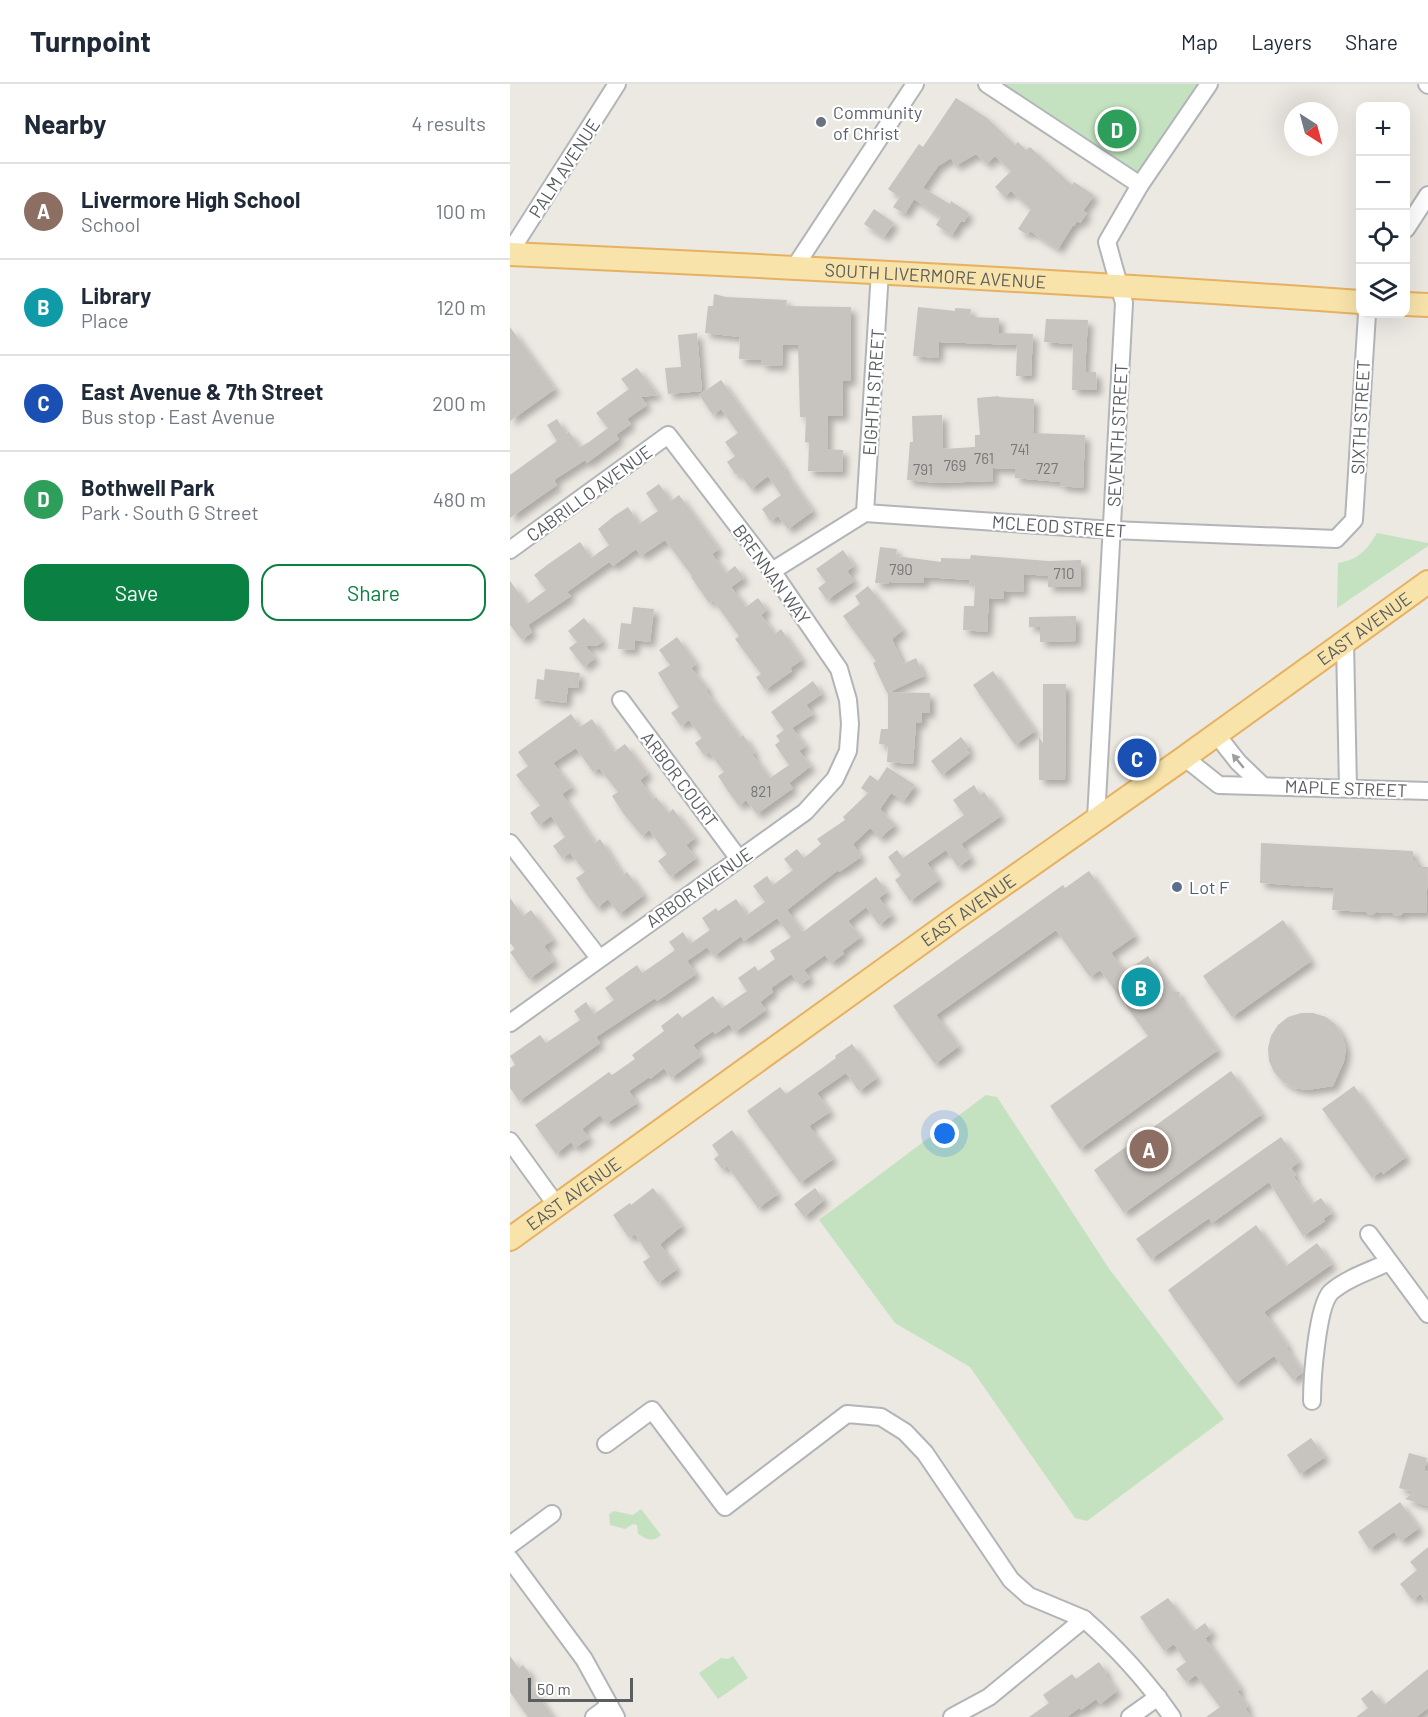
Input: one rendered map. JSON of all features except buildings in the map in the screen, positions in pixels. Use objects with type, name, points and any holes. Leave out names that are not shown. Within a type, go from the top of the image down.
[{"type":"main road","name":"SOUTH LIVERMORE AVENUE","points":[[510,253],[880,271],[1356,302]]},
{"type":"main road","points":[[1410,304],[1428,305]]},
{"type":"main road","name":"EAST AVENUE","points":[[510,1239],[1428,582]]},
{"type":"street","name":"PALM AVENUE","points":[[510,253],[617,84]]},
{"type":"street","points":[[795,268],[915,84]]},
{"type":"street","points":[[987,84],[1140,185]]},
{"type":"street","name":"SEVENTH STREET","points":[[1096,819],[1124,303],[1107,243],[1140,185],[1209,84]]},
{"type":"street","points":[[1410,224],[1428,195]]},
{"type":"street","name":"EIGHTH STREET","points":[[865,513],[880,271]]},
{"type":"street","name":"SIXTH STREET","points":[[1354,520],[1367,318]]},
{"type":"street","name":"CABRILLO AVENUE","points":[[510,550],[668,435]]},
{"type":"street","name":"BRENNAN WAY","points":[[668,435],[772,571],[839,669],[848,700],[850,724]]},
{"type":"street","points":[[772,571],[865,513]]},
{"type":"street","name":"MCLEOD STREET","points":[[865,513],[1112,530],[1336,539],[1354,520]]},
{"type":"street","points":[[1345,642],[1348,788]]},
{"type":"street","name":"ARBOR COURT","points":[[621,700],[739,859]]},
{"type":"street","name":"ARBOR AVENUE","points":[[510,1023],[805,812],[835,779],[848,751],[850,724]]},
{"type":"street","name":"MAPLE STREET","points":[[1216,734],[1238,762],[1263,786]]},
{"type":"street","name":"MAPLE STREET","points":[[1185,758],[1219,785],[1428,791]]},
{"type":"street","points":[[510,843],[599,958]]},
{"type":"street","points":[[510,1141],[556,1206]]},
{"type":"street","points":[[1369,1234],[1428,1314]]},
{"type":"street","points":[[1312,1401],[1311,1378],[1322,1314],[1329,1294],[1344,1283],[1389,1262]]},
{"type":"street","points":[[606,1444],[652,1410],[725,1507],[847,1414],[880,1417],[905,1432],[925,1453],[1011,1580],[1029,1596],[1084,1619],[1108,1640],[1158,1697],[1172,1717]]},
{"type":"street","points":[[510,1545],[552,1514]]},
{"type":"street","points":[[510,1559],[584,1659],[612,1712],[594,1717]]},
{"type":"street","points":[[952,1717],[989,1696],[1084,1619]]},
{"type":"street","points":[[1130,1717],[1158,1697]]},
{"type":"green space","points":[[987,84],[1209,84],[1140,185]]},
{"type":"green space","points":[[1377,533],[1428,543],[1428,546],[1337,608],[1338,563],[1361,553]]},
{"type":"green space","points":[[986,1095],[997,1097],[1110,1270],[1224,1419],[1087,1521],[1075,1518],[970,1367],[895,1323],[819,1220]]},
{"type":"green space","points":[[641,1509],[661,1535],[655,1539],[638,1534],[637,1525],[633,1524],[625,1529],[610,1525],[609,1514],[614,1511],[633,1515]]},
{"type":"green space","points":[[733,1656],[748,1678],[718,1699],[699,1673],[721,1658],[728,1659]]},
{"type":"place","name":"Community of Christ","points":[[821,122]]},
{"type":"place","name":"Bothwell Park","points":[[1117,129]]},
{"type":"place","name":"East Avenue & 7th Street","points":[[1137,758]]},
{"type":"place","name":"Lot F","points":[[1177,887]]},
{"type":"place","name":"Library","points":[[1141,987]]},
{"type":"place","name":"Livermore High School","points":[[1149,1149]]}]
